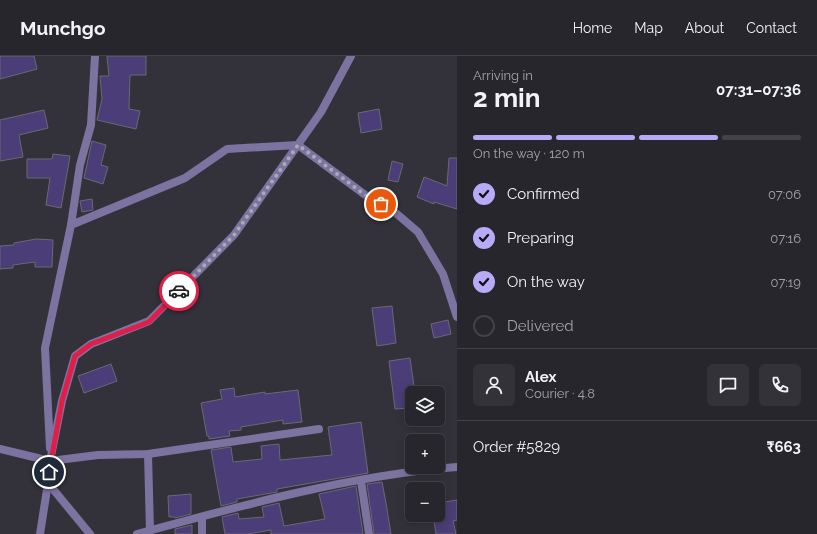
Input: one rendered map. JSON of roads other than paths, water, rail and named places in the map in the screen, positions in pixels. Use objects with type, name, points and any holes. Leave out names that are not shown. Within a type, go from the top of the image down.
[{"type":"street","points":[[50,461],[45,348],[71,225],[80,165],[91,125],[95,56]]},
{"type":"street","points":[[40,534],[50,461],[62,401],[75,356],[91,344],[149,322],[234,235],[322,112],[351,56]]},
{"type":"street","points":[[71,225],[185,178],[227,149],[298,145],[372,200],[390,208],[418,232],[443,274],[457,317]]},
{"type":"street","points":[[0,449],[50,461],[98,455],[148,454],[319,429]]},
{"type":"street","points":[[148,454],[150,530]]},
{"type":"street","points":[[137,534],[328,486],[428,469],[457,467]]},
{"type":"street","points":[[361,480],[369,534]]},
{"type":"street","points":[[48,484],[90,534]]},
{"type":"street","points":[[202,517],[202,534]]}]
